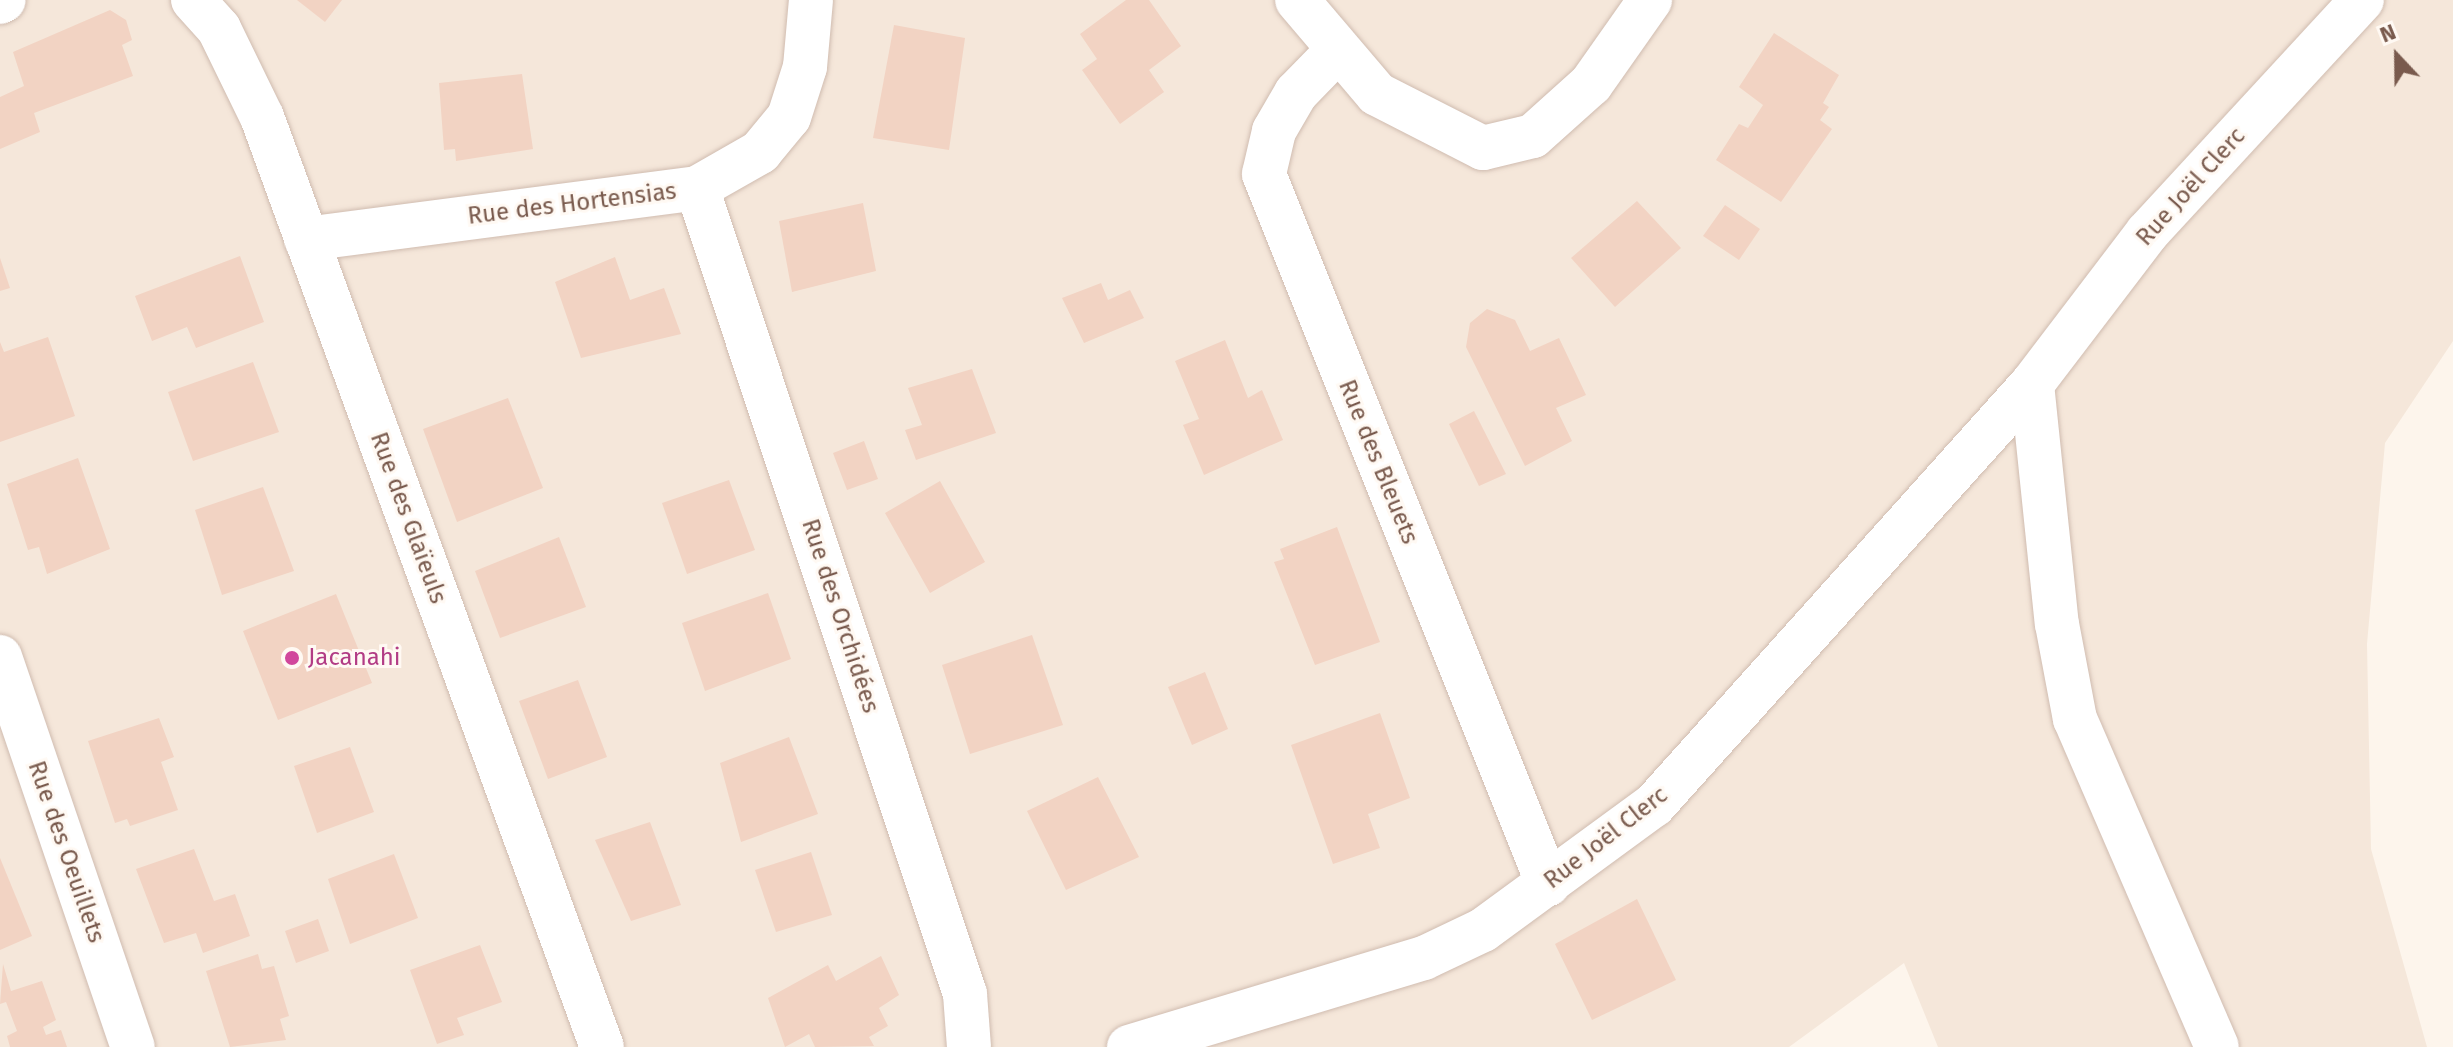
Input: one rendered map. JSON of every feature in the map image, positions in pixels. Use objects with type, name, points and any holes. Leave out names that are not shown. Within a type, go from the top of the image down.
[{"type":"street","name":"Rue des Glaïeuls","points":[[193,0],[219,29],[262,117],[602,1047]]},
{"type":"street","name":"Rue des Hortensias","points":[[306,239],[697,188],[760,152],[789,117],[805,67],[811,0]]},
{"type":"street","points":[[1297,0],[1336,52],[1377,94],[1483,148],[1533,136],[1591,84],[1650,0]]},
{"type":"street","name":"Rue Joël Clerc","points":[[1129,1047],[1424,958],[1483,930],[1664,795],[2032,384],[2147,233],[2362,0]]},
{"type":"street","name":"Rue des Bleuets","points":[[1336,52],[1296,93],[1274,131],[1264,174],[1548,884]]},
{"type":"street","name":"Rue des Orchidées","points":[[697,188],[965,994],[969,1047]]},
{"type":"street","points":[[2032,384],[2057,624],[2075,719],[2217,1047]]},
{"type":"street","name":"Rue des Oeuillets","points":[[0,657],[133,1047]]},
{"type":"shaded area","points":[[0,0],[2453,0],[2453,341],[2385,443],[2367,644],[2371,849],[2427,1047],[1938,1047],[1904,963],[1789,1047],[0,1047]]},
{"type":"building","points":[[297,0],[342,0],[325,22]]},
{"type":"building","points":[[1126,0],[1149,0],[1181,46],[1149,70],[1164,92],[1120,124],[1082,70],[1097,59],[1080,34]]},
{"type":"building","points":[[110,10],[126,20],[132,40],[122,45],[133,76],[34,113],[40,132],[0,149],[0,97],[24,86],[13,52]]},
{"type":"building","points":[[894,25],[965,38],[949,150],[873,138]]},
{"type":"building","points":[[1774,33],[1839,75],[1823,103],[1829,107],[1820,120],[1832,129],[1781,202],[1716,160],[1739,124],[1748,128],[1763,105],[1739,87]]},
{"type":"building","points":[[522,74],[533,149],[456,161],[455,149],[444,150],[439,83]]},
{"type":"building","points":[[1637,201],[1681,248],[1615,307],[1571,258]]},
{"type":"building","points":[[863,203],[876,271],[792,292],[779,221]]},
{"type":"building","points":[[1725,205],[1760,229],[1739,260],[1703,236]]},
{"type":"building","points":[[240,256],[264,322],[196,348],[187,327],[152,341],[135,296]]},
{"type":"building","points":[[615,257],[630,300],[664,288],[681,334],[581,358],[555,282]]},
{"type":"building","points":[[0,258],[10,288],[0,291]]},
{"type":"building","points":[[1101,283],[1108,300],[1130,290],[1144,318],[1084,343],[1062,298]]},
{"type":"building","points":[[1487,309],[1515,320],[1530,351],[1559,338],[1586,395],[1556,408],[1572,441],[1525,466],[1466,347],[1470,323]]},
{"type":"building","points":[[48,337],[75,416],[0,442],[0,342],[4,352]]},
{"type":"building","points":[[1225,340],[1248,398],[1262,390],[1283,440],[1204,475],[1183,425],[1199,419],[1175,361]]},
{"type":"building","points":[[253,362],[279,432],[193,461],[168,392]]},
{"type":"building","points":[[972,369],[996,433],[916,460],[905,430],[922,425],[908,388]]},
{"type":"building","points":[[508,398],[543,488],[457,522],[423,429]]},
{"type":"building","points":[[1474,411],[1506,474],[1479,486],[1449,424]]},
{"type":"building","points":[[864,441],[878,479],[847,490],[833,453]]},
{"type":"building","points":[[78,458],[110,549],[47,574],[39,547],[28,550],[7,484]]},
{"type":"building","points":[[729,480],[755,550],[687,574],[662,503]]},
{"type":"building","points":[[940,481],[985,562],[930,593],[885,513]]},
{"type":"building","points":[[263,487],[294,571],[222,595],[195,510]]},
{"type":"building","points":[[1337,527],[1380,642],[1315,665],[1274,562],[1284,559],[1280,549]]},
{"type":"building","points":[[559,537],[586,607],[500,638],[475,571]]},
{"type":"building","points":[[768,593],[791,659],[705,691],[682,623]]},
{"type":"building","points":[[336,594],[372,683],[278,720],[243,631]]},
{"type":"building","points":[[1032,635],[1063,725],[970,754],[942,665]]},
{"type":"building","points":[[1205,672],[1228,729],[1192,745],[1168,687]]},
{"type":"building","points":[[578,680],[607,757],[548,779],[519,701]]},
{"type":"building","points":[[1380,713],[1410,798],[1368,814],[1380,848],[1333,864],[1291,745]]},
{"type":"building","points":[[159,718],[174,757],[161,762],[178,810],[130,826],[127,819],[115,823],[88,741]]},
{"type":"building","points":[[789,737],[818,814],[741,842],[720,763]]},
{"type":"building","points":[[350,747],[374,812],[317,833],[294,766]]},
{"type":"building","points":[[1098,777],[1139,857],[1066,890],[1027,811]]},
{"type":"building","points":[[650,822],[681,905],[631,921],[595,840]]},
{"type":"building","points":[[194,849],[214,901],[235,894],[250,936],[203,953],[196,933],[164,943],[136,869]]},
{"type":"building","points":[[811,852],[832,915],[776,932],[755,870]]},
{"type":"building","points":[[394,854],[418,918],[350,944],[328,879]]},
{"type":"building","points":[[0,858],[32,936],[0,950]]},
{"type":"building","points":[[1637,899],[1676,980],[1592,1020],[1555,944]]},
{"type":"building","points":[[318,919],[329,951],[296,963],[285,931]]},
{"type":"building","points":[[480,945],[502,1002],[457,1018],[464,1035],[437,1044],[410,970]]},
{"type":"building","points":[[258,954],[262,969],[274,966],[289,1016],[280,1019],[286,1040],[230,1047],[206,971]]},
{"type":"building","points":[[881,956],[899,995],[879,1008],[888,1026],[869,1037],[874,1046],[815,1047],[809,1034],[785,1047],[768,998],[828,965],[836,981]]},
{"type":"building","points":[[3,964],[11,991],[42,981],[56,1020],[43,1027],[46,1035],[61,1030],[67,1047],[10,1047],[7,1036],[17,1031],[6,1002],[0,1004]]},
{"type":"place","name":"Jacanahi","points":[[292,658]]}]
